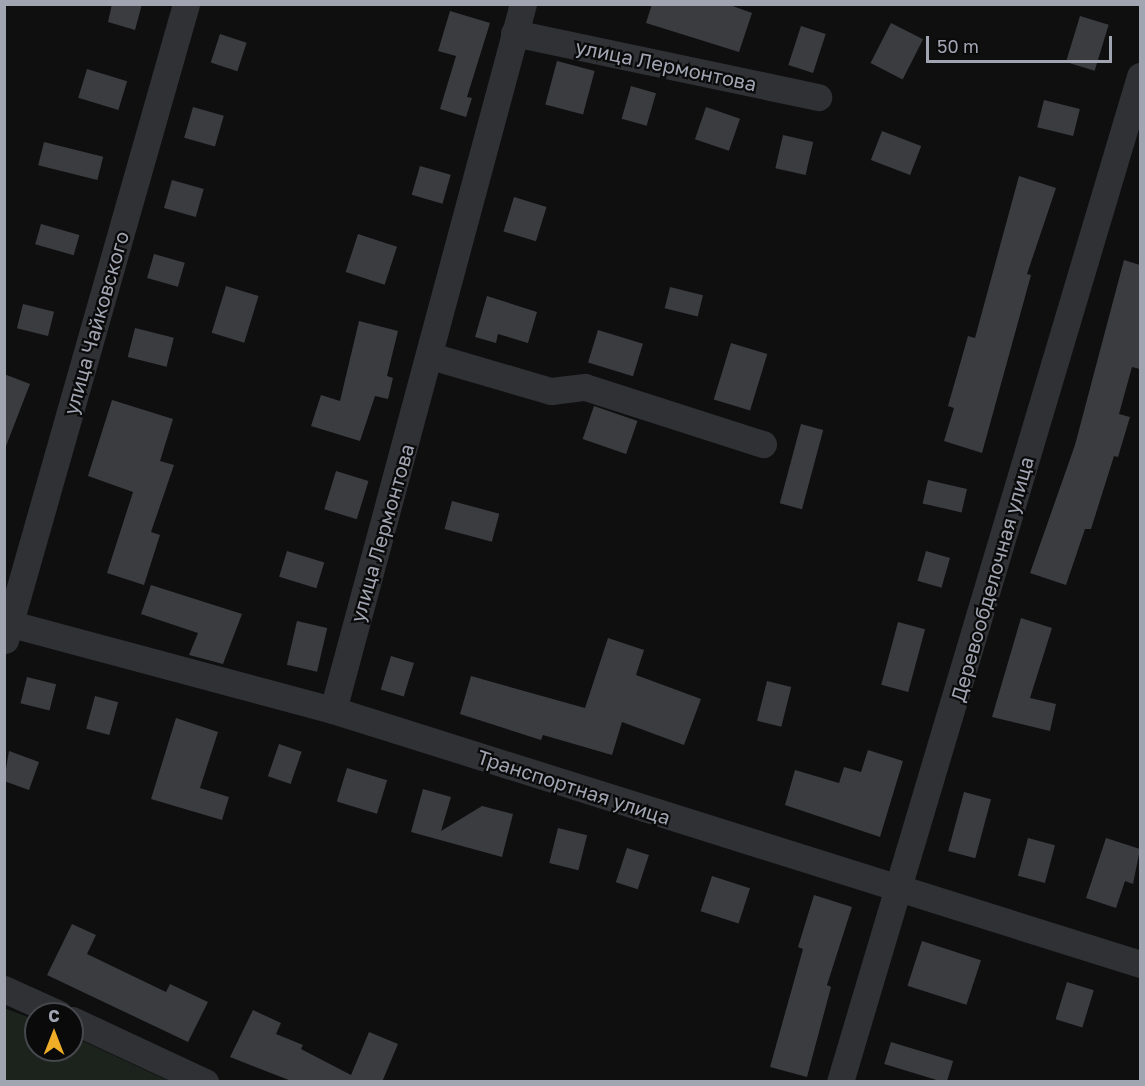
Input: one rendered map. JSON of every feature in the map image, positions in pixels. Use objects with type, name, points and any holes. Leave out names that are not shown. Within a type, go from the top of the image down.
[{"type":"street","name":"улица Чайковского","points":[[6,629],[186,4]]},
{"type":"street","name":"улица Лермонтова","points":[[333,710],[431,356],[523,4]]},
{"type":"street","name":"улица Лермонтова","points":[[514,33],[818,97]]},
{"type":"street","name":"Деревообделочная улица","points":[[840,1082],[900,891],[1140,76]]},
{"type":"street","points":[[431,356],[551,391],[585,387],[763,444]]},
{"type":"street","name":"Транспортная улица","points":[[6,629],[333,710],[900,891],[1140,964]]},
{"type":"street","points":[[4,989],[33,1002]]},
{"type":"street","points":[[84,1026],[205,1082]]},
{"type":"shaded area","points":[[4,1008],[24,1016],[24,1062],[84,1062],[84,1042],[169,1081],[5,1081]]},
{"type":"building","points":[[112,4],[142,4],[135,30],[108,22]]},
{"type":"building","points":[[652,4],[727,4],[752,13],[739,52],[646,23]]},
{"type":"building","points":[[450,11],[490,23],[467,97],[472,98],[466,117],[440,109],[456,56],[438,51]]},
{"type":"building","points":[[1080,16],[1109,25],[1095,71],[1066,62]]},
{"type":"building","points":[[891,23],[923,39],[903,79],[871,63]]},
{"type":"building","points":[[801,26],[826,34],[813,73],[788,65]]},
{"type":"building","points":[[220,34],[247,43],[237,71],[211,63]]},
{"type":"building","points":[[557,61],[595,71],[583,115],[545,104]]},
{"type":"building","points":[[87,69],[127,81],[118,110],[78,98]]},
{"type":"building","points":[[631,86],[656,93],[647,126],[622,119]]},
{"type":"building","points":[[1044,100],[1080,109],[1073,136],[1037,127]]},
{"type":"building","points":[[193,107],[224,116],[215,147],[184,138]]},
{"type":"building","points":[[706,107],[740,119],[729,151],[695,139]]},
{"type":"building","points":[[882,131],[921,146],[910,175],[871,160]]},
{"type":"building","points":[[783,135],[813,142],[806,175],[775,168]]},
{"type":"building","points":[[44,142],[103,157],[97,180],[38,165]]},
{"type":"building","points":[[420,166],[451,175],[442,204],[412,195]]},
{"type":"building","points":[[1019,176],[1056,188],[1027,274],[1031,275],[982,453],[944,441],[954,408],[948,406],[968,336],[975,338]]},
{"type":"building","points":[[172,180],[204,189],[196,217],[164,208]]},
{"type":"building","points":[[514,197],[547,207],[536,241],[503,231]]},
{"type":"building","points":[[41,224],[79,235],[74,255],[35,244]]},
{"type":"building","points":[[358,234],[397,247],[385,285],[346,272]]},
{"type":"building","points":[[154,254],[185,263],[178,287],[147,278]]},
{"type":"building","points":[[1124,260],[1140,265],[1140,369],[1132,367],[1119,414],[1130,417],[1118,457],[1114,456],[1091,529],[1085,529],[1066,585],[1030,573],[1075,445]]},
{"type":"building","points":[[226,286],[259,296],[244,343],[212,333]]},
{"type":"building","points":[[670,287],[703,295],[698,317],[665,308]]},
{"type":"building","points":[[487,296],[537,312],[528,343],[498,334],[496,343],[475,337]]},
{"type":"building","points":[[23,304],[54,312],[48,336],[17,328]]},
{"type":"building","points":[[359,321],[398,331],[387,376],[393,378],[388,399],[375,396],[360,441],[311,426],[321,395],[340,401]]},
{"type":"building","points":[[135,328],[174,338],[167,367],[128,357]]},
{"type":"building","points":[[598,330],[643,344],[633,376],[588,363]]},
{"type":"building","points":[[731,343],[767,354],[750,411],[714,399]]},
{"type":"building","points":[[4,374],[30,384],[6,446],[4,445]]},
{"type":"building","points":[[112,400],[173,419],[160,461],[174,465],[151,532],[160,535],[144,585],[107,573],[133,492],[88,476]]},
{"type":"building","points":[[594,406],[637,421],[626,454],[583,439]]},
{"type":"building","points":[[801,424],[823,430],[802,509],[780,503]]},
{"type":"building","points":[[336,471],[369,481],[357,519],[324,509]]},
{"type":"building","points":[[928,480],[967,489],[962,512],[923,503]]},
{"type":"building","points":[[452,501],[499,514],[492,542],[444,529]]},
{"type":"building","points":[[287,551],[324,562],[316,588],[279,577]]},
{"type":"building","points":[[926,551],[950,558],[941,588],[917,581]]},
{"type":"building","points":[[151,585],[242,614],[223,664],[189,655],[198,633],[141,614]]},
{"type":"building","points":[[1021,618],[1052,628],[1030,698],[1056,704],[1050,731],[992,717]]},
{"type":"building","points":[[297,621],[327,628],[317,672],[287,665]]},
{"type":"building","points":[[898,622],[925,629],[908,692],[881,685]]},
{"type":"building","points":[[608,638],[644,650],[636,675],[701,699],[684,745],[622,722],[612,755],[543,735],[541,740],[460,714],[471,676],[585,708]]},
{"type":"building","points":[[391,656],[414,663],[404,696],[381,689]]},
{"type":"building","points":[[27,677],[56,684],[50,710],[20,703]]},
{"type":"building","points":[[767,681],[791,687],[781,727],[757,721]]},
{"type":"building","points":[[95,696],[118,702],[109,735],[86,729]]},
{"type":"building","points":[[176,718],[218,732],[200,788],[229,797],[222,820],[151,799]]},
{"type":"building","points":[[279,744],[302,752],[291,784],[268,776]]},
{"type":"building","points":[[868,750],[903,761],[880,837],[785,805],[795,770],[839,783],[844,767],[861,772]]},
{"type":"building","points":[[9,751],[39,762],[29,790],[4,781]]},
{"type":"building","points":[[347,768],[387,780],[377,814],[337,801]]},
{"type":"building","points":[[423,789],[451,797],[441,831],[482,806],[513,814],[502,857],[411,832]]},
{"type":"building","points":[[964,792],[991,799],[975,858],[948,851]]},
{"type":"building","points":[[558,828],[587,835],[578,870],[549,863]]},
{"type":"building","points":[[1028,838],[1055,845],[1045,883],[1018,876]]},
{"type":"building","points":[[1106,838],[1140,849],[1133,884],[1125,881],[1116,908],[1086,898]]},
{"type":"building","points":[[627,848],[649,855],[638,889],[616,882]]},
{"type":"building","points":[[712,876],[750,888],[739,924],[701,911]]},
{"type":"building","points":[[814,895],[852,907],[827,985],[831,987],[807,1077],[770,1067],[803,949],[798,947]]},
{"type":"building","points":[[72,924],[96,935],[87,954],[166,992],[170,984],[208,1002],[188,1042],[47,975]]},
{"type":"building","points":[[922,941],[981,960],[966,1005],[907,986]]},
{"type":"building","points":[[1067,982],[1094,990],[1082,1027],[1056,1019]]},
{"type":"building","points":[[253,1010],[281,1023],[276,1034],[303,1045],[301,1049],[351,1075],[369,1032],[398,1044],[382,1082],[294,1082],[230,1057]]},
{"type":"building","points":[[891,1042],[953,1061],[947,1082],[884,1064]]}]
